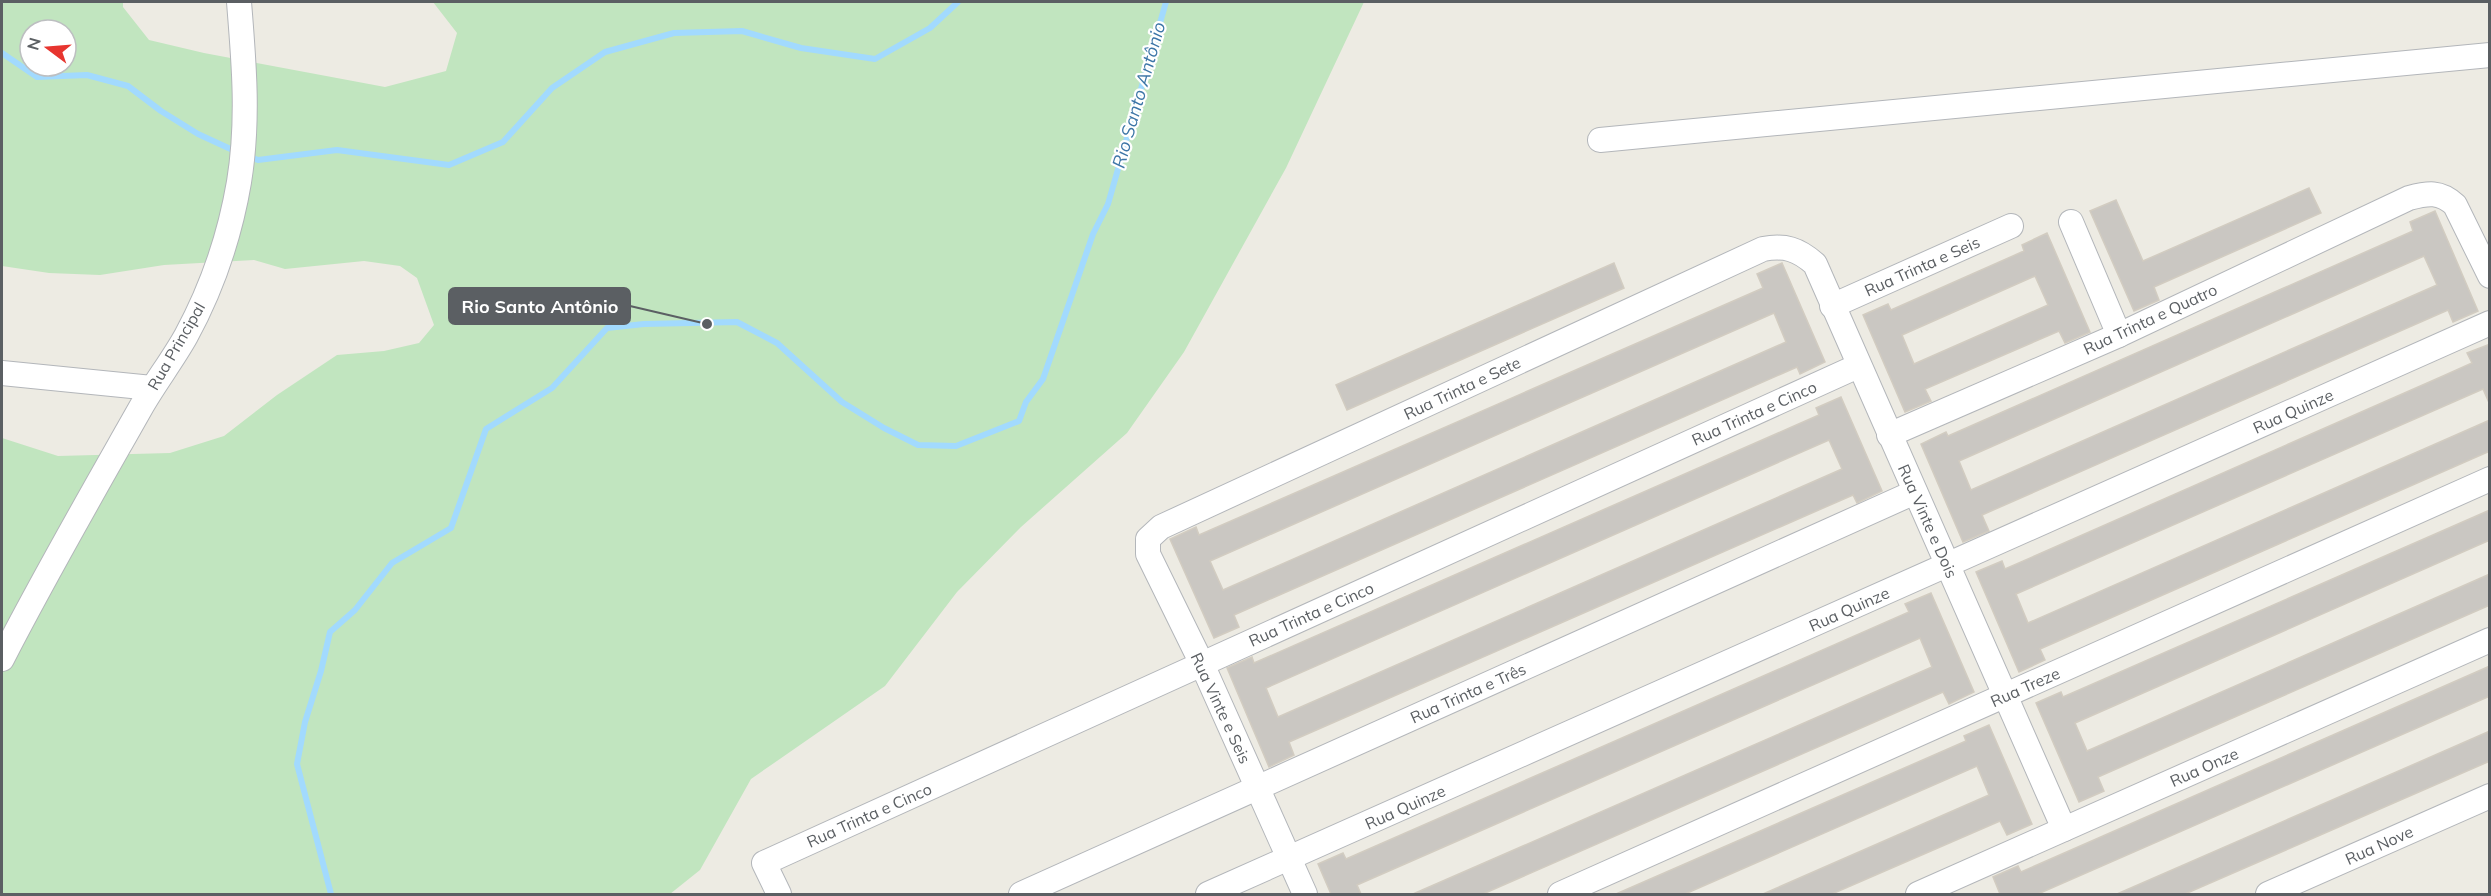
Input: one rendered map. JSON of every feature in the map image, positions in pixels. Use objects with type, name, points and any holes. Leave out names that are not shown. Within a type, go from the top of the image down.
[{"type":"street","name":"Rua Principal","points":[[2,660],[152,388],[185,337],[203,300],[221,252],[241,168],[245,140],[246,97],[239,2]]},
{"type":"street","points":[[1600,140],[2490,55]]},
{"type":"street","name":"Rua Trinta e Quatro","points":[[1889,435],[2119,335],[2409,198],[2426,193],[2437,193],[2455,205],[2490,276]]},
{"type":"street","points":[[2071,222],[2119,335]]},
{"type":"street","name":"Rua Trinta e Seis","points":[[1833,306],[2011,226]]},
{"type":"street","name":"Rua Vinte e Dois","points":[[1763,249],[1779,246],[1794,249],[1815,264],[2064,829]]},
{"type":"street","name":"Rua Trinta e Sete","points":[[1161,527],[1763,249]]},
{"type":"street","name":"Rua Quinze","points":[[1208,894],[2490,323]]},
{"type":"street","name":"Rua Trinta e Cinco","points":[[779,894],[764,862],[1858,366]]},
{"type":"street","points":[[2,373],[152,388]]},
{"type":"street","name":"Rua Treze","points":[[1560,894],[2490,479]]},
{"type":"street","name":"Rua Trinta e Três","points":[[1021,894],[1915,492]]},
{"type":"street","name":"Rua Vinte e Seis","points":[[1161,527],[1148,539],[1148,554],[1202,664],[1305,894]]},
{"type":"street","name":"Rua Onze","points":[[1918,894],[1968,884],[2064,829],[2490,640]]},
{"type":"street","name":"Rua Nove","points":[[2268,894],[2490,796]]},
{"type":"green space","points":[[2,2],[123,2],[123,7],[149,40],[204,53],[385,87],[446,71],[457,33],[433,2],[1364,2],[1286,168],[1184,352],[1127,433],[1021,527],[957,592],[885,686],[751,779],[700,870],[670,894],[2,894],[2,438],[58,456],[170,453],[224,436],[277,395],[337,355],[384,351],[419,343],[434,325],[417,278],[400,266],[364,261],[285,269],[254,260],[164,265],[100,275],[49,273],[2,266]]},
{"type":"building","points":[[2309,188],[2321,213],[2154,287],[2159,300],[2134,311],[2090,211],[2116,200],[2143,261]]},
{"type":"building","points":[[2435,211],[2478,311],[2453,322],[2448,310],[1982,515],[1989,531],[1963,542],[1921,444],[1946,432],[1948,436],[2413,231],[2410,222]],"holes":[[[2424,256],[2437,285],[1971,490],[1959,461]]]},
{"type":"building","points":[[2047,233],[2090,332],[2065,343],[2059,331],[1925,389],[1931,401],[1905,412],[1863,315],[1888,304],[1891,310],[2024,251],[2022,245]],"holes":[[[2035,276],[2048,305],[1914,364],[1902,335]]]},
{"type":"building","points":[[1614,263],[1624,288],[1347,410],[1336,385]]},
{"type":"building","points":[[1782,263],[1825,362],[1800,374],[1797,367],[1234,615],[1239,627],[1214,638],[1170,539],[1196,527],[1199,535],[1763,288],[1757,274]],"holes":[[[1774,313],[1786,342],[1223,590],[1210,561]]]},
{"type":"building","points":[[2490,344],[2490,405],[2483,389],[2016,594],[2028,623],[2490,420],[2490,451],[2040,649],[2045,660],[2019,672],[1976,572],[2002,561],[2005,569],[2443,376],[2472,363],[2467,353]]},
{"type":"building","points":[[1841,397],[1882,491],[1857,503],[1853,495],[1289,742],[1294,755],[1269,767],[1227,668],[1252,657],[1254,663],[1819,415],[1816,408]],"holes":[[[1829,440],[1842,469],[1278,717],[1266,688]]]},
{"type":"building","points":[[2490,510],[2490,540],[2075,723],[2087,751],[2490,574],[2490,605],[2098,777],[2104,791],[2079,802],[2036,703],[2061,692],[2063,697]]},
{"type":"building","points":[[1931,593],[1974,692],[1949,704],[1943,692],[1483,894],[1413,894],[1932,667],[1920,638],[1357,885],[1361,894],[1331,894],[1318,864],[1343,853],[1346,859],[1909,612],[1905,604]]},
{"type":"building","points":[[2490,666],[2490,696],[2038,894],[2000,894],[1993,877],[2018,866],[2021,872]]},
{"type":"building","points":[[1989,725],[2032,824],[2007,835],[2000,821],[1832,894],[1763,894],[1989,795],[1977,766],[1685,894],[1616,894],[1966,741],[1964,736]]},
{"type":"building","points":[[2490,731],[2490,761],[2185,894],[2117,894]]},
{"type":"waterway","points":[[247,156],[258,160],[337,150],[449,165],[503,142],[552,88],[605,52],[674,33],[742,31],[801,48],[875,59],[930,28],[958,2]]},
{"type":"waterway","name":"Rio Santo Antônio","points":[[331,894],[297,764],[305,722],[330,632],[355,610],[392,563],[451,528],[486,429],[552,388],[607,328],[644,324],[737,322],[777,343],[842,402],[884,428],[918,445],[956,446],[1019,421],[1026,402],[1043,379],[1093,234],[1108,204],[1166,2]]},
{"type":"waterway","points":[[2,53],[37,77],[87,75],[128,86],[161,111],[198,134],[237,152]]},
{"type":"place","name":"Rio Santo Antônio","points":[[707,324]]}]
